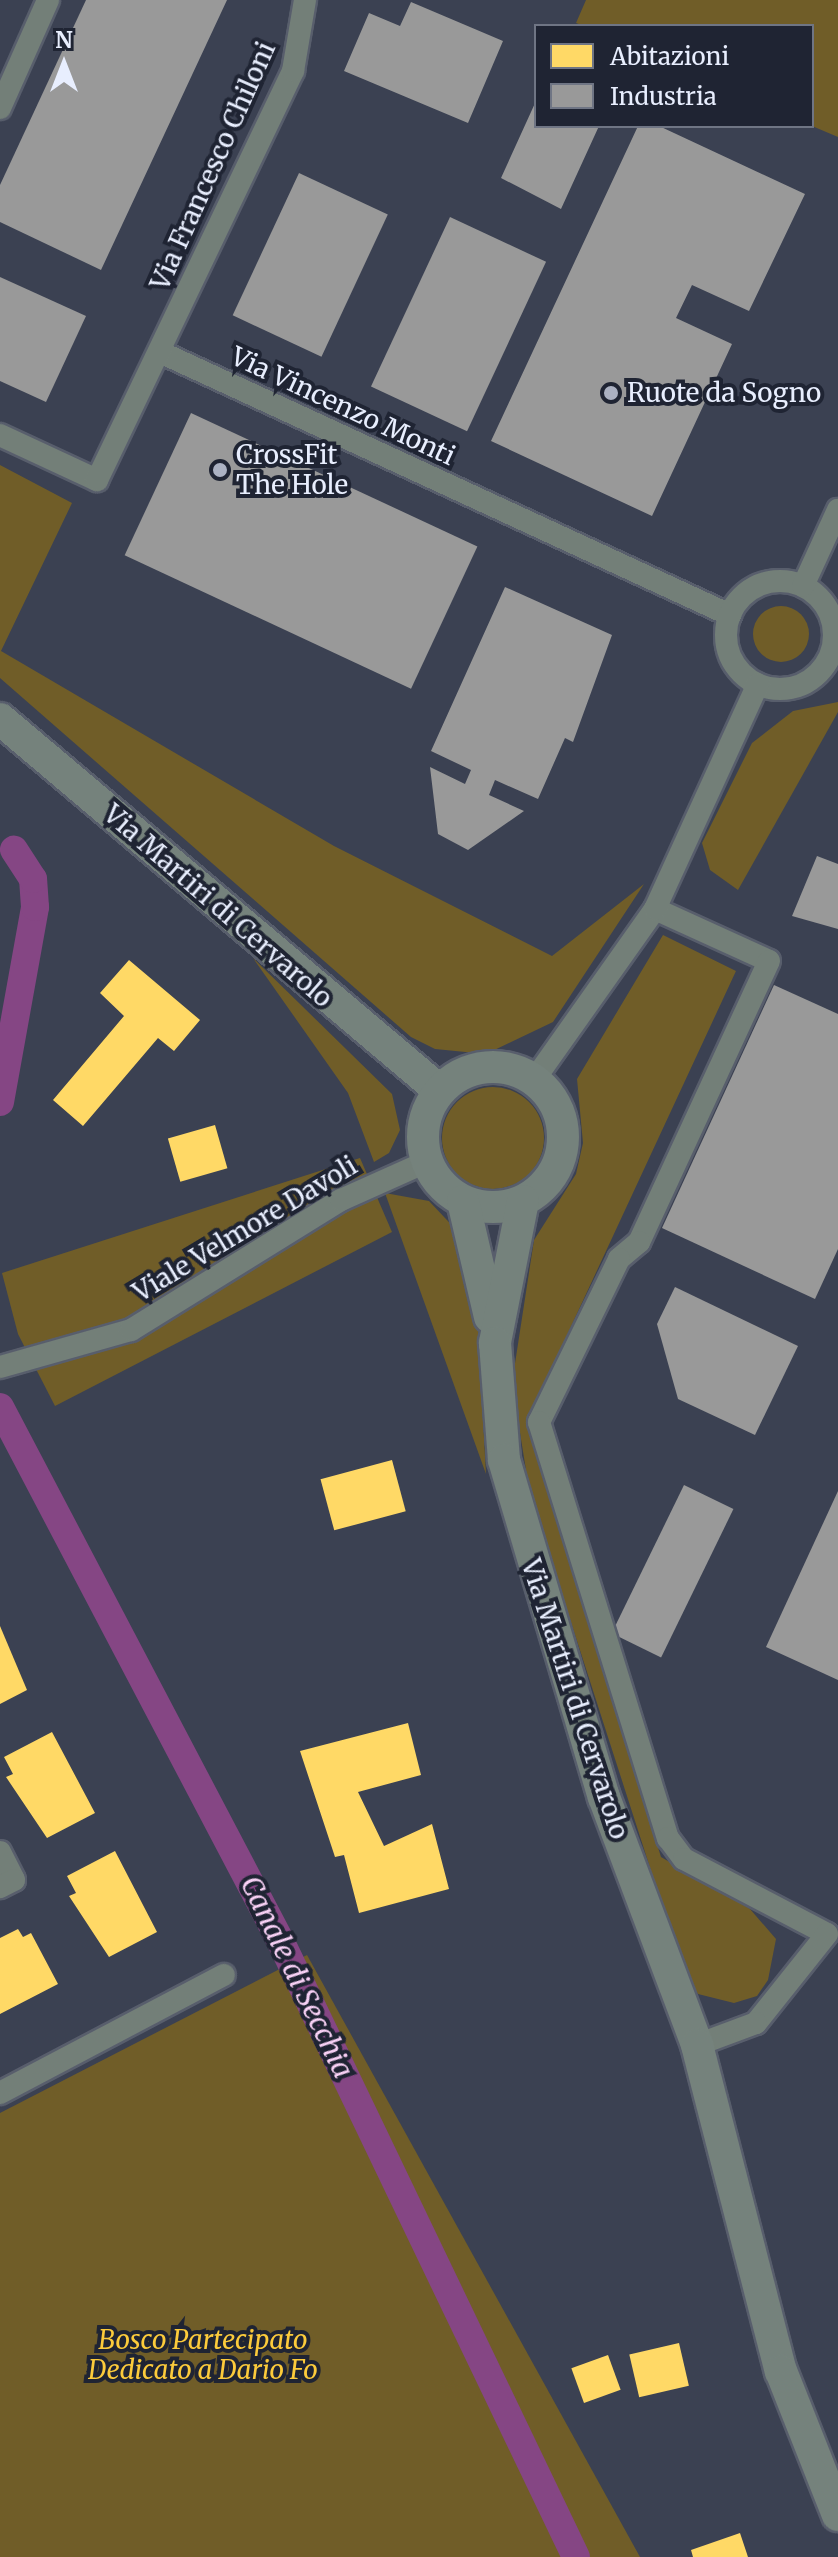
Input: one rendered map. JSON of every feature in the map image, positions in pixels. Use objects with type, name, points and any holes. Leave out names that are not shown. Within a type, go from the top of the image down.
[{"type":"main road","name":"Via Martiri di Cervarolo","points":[[0,719],[439,1090]]},
{"type":"main road","points":[[485,1068],[534,1080],[549,1094],[563,1133],[554,1173],[523,1201],[493,1208],[463,1201],[426,1162],[423,1124],[439,1090],[485,1068]]},
{"type":"main road","name":"Via Martiri di Cervarolo","points":[[463,1201],[495,1343],[504,1460],[532,1570],[604,1797],[697,2045],[759,2300],[813,2463],[838,2515]]},
{"type":"main road","name":"Via Martiri di Cervarolo","points":[[495,1343],[523,1201]]},
{"type":"street","points":[[0,108],[48,0]]},
{"type":"street","name":"Via Francesco Chiloni","points":[[160,352],[293,71],[305,0]]},
{"type":"street","points":[[0,435],[97,480],[160,352]]},
{"type":"street","name":"Via Vincenzo Monti","points":[[160,352],[730,615]]},
{"type":"street","points":[[803,586],[838,510]]},
{"type":"street","points":[[803,586],[831,617],[834,659],[791,688],[758,684],[731,655],[730,615],[752,589],[803,586]]},
{"type":"street","points":[[534,1080],[655,909],[758,684]]},
{"type":"street","name":"Via Martiri di Cervarolo","points":[[655,909],[769,961],[639,1242],[619,1259],[539,1422],[668,1838],[684,1859],[832,1936],[756,2023],[697,2045]]},
{"type":"street","name":"Viale Velmore Davoli","points":[[0,1367],[131,1330],[341,1200],[426,1162]]},
{"type":"street","points":[[0,1852],[14,1880],[0,1887]]},
{"type":"street","points":[[0,2093],[224,1975]]},
{"type":"green space","points":[[586,0],[838,0],[838,137],[814,127],[814,24],[576,23]]},
{"type":"green space","points":[[0,465],[72,503],[1,651],[334,846],[552,956],[644,884],[553,1022],[486,1054],[435,1049],[411,1037],[0,678]]},
{"type":"green space","points":[[781,606],[801,614],[809,634],[801,654],[781,662],[761,654],[753,634],[761,614]]},
{"type":"green space","points":[[838,702],[838,712],[738,890],[710,870],[702,843],[752,743],[793,711]]},
{"type":"green space","points":[[663,935],[736,971],[535,1404],[534,1445],[661,1857],[750,1909],[776,1939],[768,1980],[757,1996],[734,2003],[698,1994],[683,1970],[530,1495],[512,1383],[534,1240],[576,1174],[583,1143],[577,1079]]},
{"type":"green space","points":[[253,958],[392,1094],[400,1130],[389,1153],[374,1162],[348,1093]]},
{"type":"green space","points":[[493,1087],[512,1091],[529,1102],[540,1119],[544,1138],[540,1157],[529,1174],[512,1185],[493,1189],[474,1185],[457,1174],[446,1157],[442,1138],[446,1119],[457,1102],[474,1091]]},
{"type":"green space","points":[[360,1158],[392,1232],[55,1406],[18,1334],[2,1273]]},
{"type":"green space","points":[[385,1193],[429,1201],[462,1236],[475,1274],[486,1474]]},
{"type":"green space","name":"Bosco Partecipato Dedicato a Dario Fo","points":[[307,1955],[640,2557],[0,2557],[0,2113]]},
{"type":"building: Abitazioni","points":[[129,960],[200,1020],[174,1051],[158,1038],[83,1126],[53,1100],[124,1016],[100,993]]},
{"type":"building: Abitazioni","points":[[215,1125],[227,1168],[180,1182],[168,1139]]},
{"type":"building: Abitazioni","points":[[392,1460],[406,1511],[334,1530],[321,1479]]},
{"type":"building: Abitazioni","points":[[0,1626],[27,1690],[0,1704]]},
{"type":"building: Abitazioni","points":[[408,1723],[421,1775],[358,1792],[384,1846],[432,1824],[449,1889],[359,1913],[344,1855],[335,1857],[300,1751]]},
{"type":"building: Abitazioni","points":[[52,1732],[95,1813],[47,1838],[6,1777],[13,1774],[4,1757]]},
{"type":"building: Abitazioni","points":[[115,1851],[157,1932],[109,1957],[69,1896],[76,1893],[67,1876]]},
{"type":"building: Abitazioni","points":[[18,1929],[23,1937],[31,1933],[58,1984],[0,2014],[0,1938]]},
{"type":"building: Abitazioni","points":[[679,2343],[689,2386],[639,2397],[629,2354]]},
{"type":"building: Abitazioni","points":[[608,2355],[621,2390],[584,2403],[571,2368]]},
{"type":"building: Abitazioni","points":[[740,2533],[748,2557],[693,2557],[691,2550]]},
{"type":"building: Industria","points":[[86,0],[227,0],[101,270],[0,222],[0,185]]},
{"type":"building: Industria","points":[[411,2],[503,41],[468,123],[344,71],[369,13],[400,26]]},
{"type":"building: Industria","points":[[534,105],[534,128],[598,128],[561,209],[501,178]]},
{"type":"building: Industria","points":[[637,128],[663,128],[805,194],[749,311],[692,285],[676,318],[732,344],[652,516],[491,441]]},
{"type":"building: Industria","points":[[299,173],[388,214],[321,357],[233,315]]},
{"type":"building: Industria","points":[[450,217],[546,262],[467,431],[371,386]]},
{"type":"building: Industria","points":[[0,277],[86,316],[46,402],[0,381]]},
{"type":"building: Industria","points":[[191,413],[477,547],[411,689],[125,555]]},
{"type":"building: Industria","points":[[505,587],[612,635],[573,742],[565,738],[538,799],[495,780],[489,795],[524,811],[468,850],[438,834],[430,767],[465,784],[471,770],[431,751]]},
{"type":"building: Industria","points":[[817,856],[838,864],[838,929],[792,916]]},
{"type":"building: Industria","points":[[774,985],[838,1014],[838,1249],[815,1299],[662,1228]]},
{"type":"building: Industria","points":[[675,1287],[798,1346],[755,1435],[678,1399],[657,1324]]},
{"type":"building: Industria","points":[[684,1485],[733,1509],[661,1657],[612,1633]]},
{"type":"building: Industria","points":[[838,1491],[838,1680],[766,1647]]},
{"type":"waterway","name":"Canale di Secchia","points":[[0,1102],[35,907],[33,879],[14,850]]},
{"type":"waterway","name":"Canale di Secchia","points":[[0,1407],[280,1940],[576,2557]]},
{"type":"place","name":"Ruote da Sogno","points":[[611,393]]},
{"type":"place","name":"CrossFit The Hole","points":[[220,470]]}]
